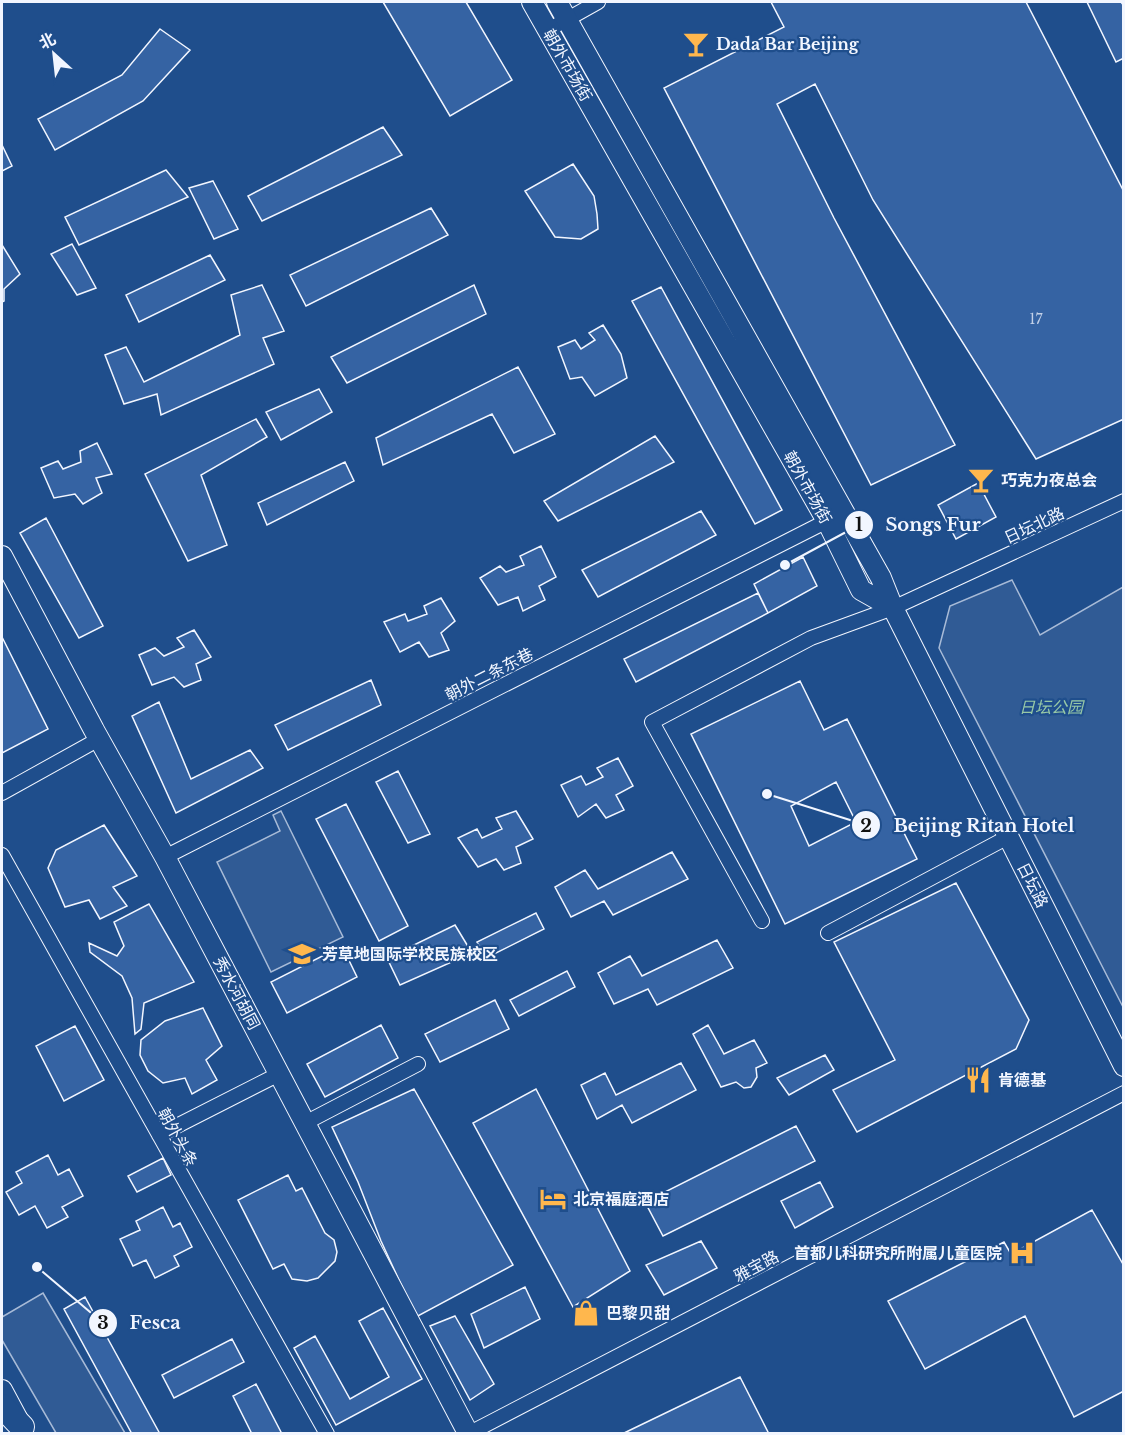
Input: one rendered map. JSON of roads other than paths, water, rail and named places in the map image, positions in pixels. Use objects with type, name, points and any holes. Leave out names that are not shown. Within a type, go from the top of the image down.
[{"type":"highway","points":[[2,1406],[24,1430]]},
{"type":"street","name":"朝外市场街","points":[[532,2],[827,521],[861,590],[893,608]]},
{"type":"street","points":[[548,30],[562,10],[598,2]]},
{"type":"street","name":"朝外市场街","points":[[562,10],[875,568],[893,608]]},
{"type":"street","name":"日坛北路","points":[[762,921],[652,722],[811,638],[893,608],[1124,501]]},
{"type":"street","name":"朝外二条东巷","points":[[165,857],[827,521]]},
{"type":"street","name":"秀水河胡同","points":[[2,556],[99,739],[165,857],[468,1433]]},
{"type":"street","name":"日坛路","points":[[893,608],[1124,1066]]},
{"type":"street","points":[[2,793],[99,739]]},
{"type":"street","points":[[828,933],[1008,837]]},
{"type":"street","name":"朝外头条","points":[[2,855],[327,1434]]},
{"type":"street","points":[[305,1123],[418,1064]]},
{"type":"street","points":[[159,1135],[279,1074]]},
{"type":"street","name":"雅宝路","points":[[468,1433],[1124,1093]]},
{"type":"street","points":[[2,1390],[24,1430]]},
{"type":"place","name":"Dada Bar Beijing","points":[[696,44]]},
{"type":"place","name":"巧克力夜总会","points":[[981,480]]},
{"type":"place","name":"Songs Fur","points":[[785,565]]},
{"type":"place","name":"Beijing Ritan Hotel","points":[[767,794]]},
{"type":"place","name":"芳草地国际学校民族校区","points":[[302,954]]},
{"type":"place","name":"肯德基","points":[[978,1080]]},
{"type":"place","name":"北京福庭酒店","points":[[553,1199]]},
{"type":"place","name":"首都儿科研究所附属儿童医院","points":[[1022,1253]]},
{"type":"place","name":"Fesca","points":[[37,1267]]},
{"type":"place","name":"巴黎贝甜","points":[[586,1313]]},
{"type":"park label","name":"日坛公园","points":[[1051,707]]}]
